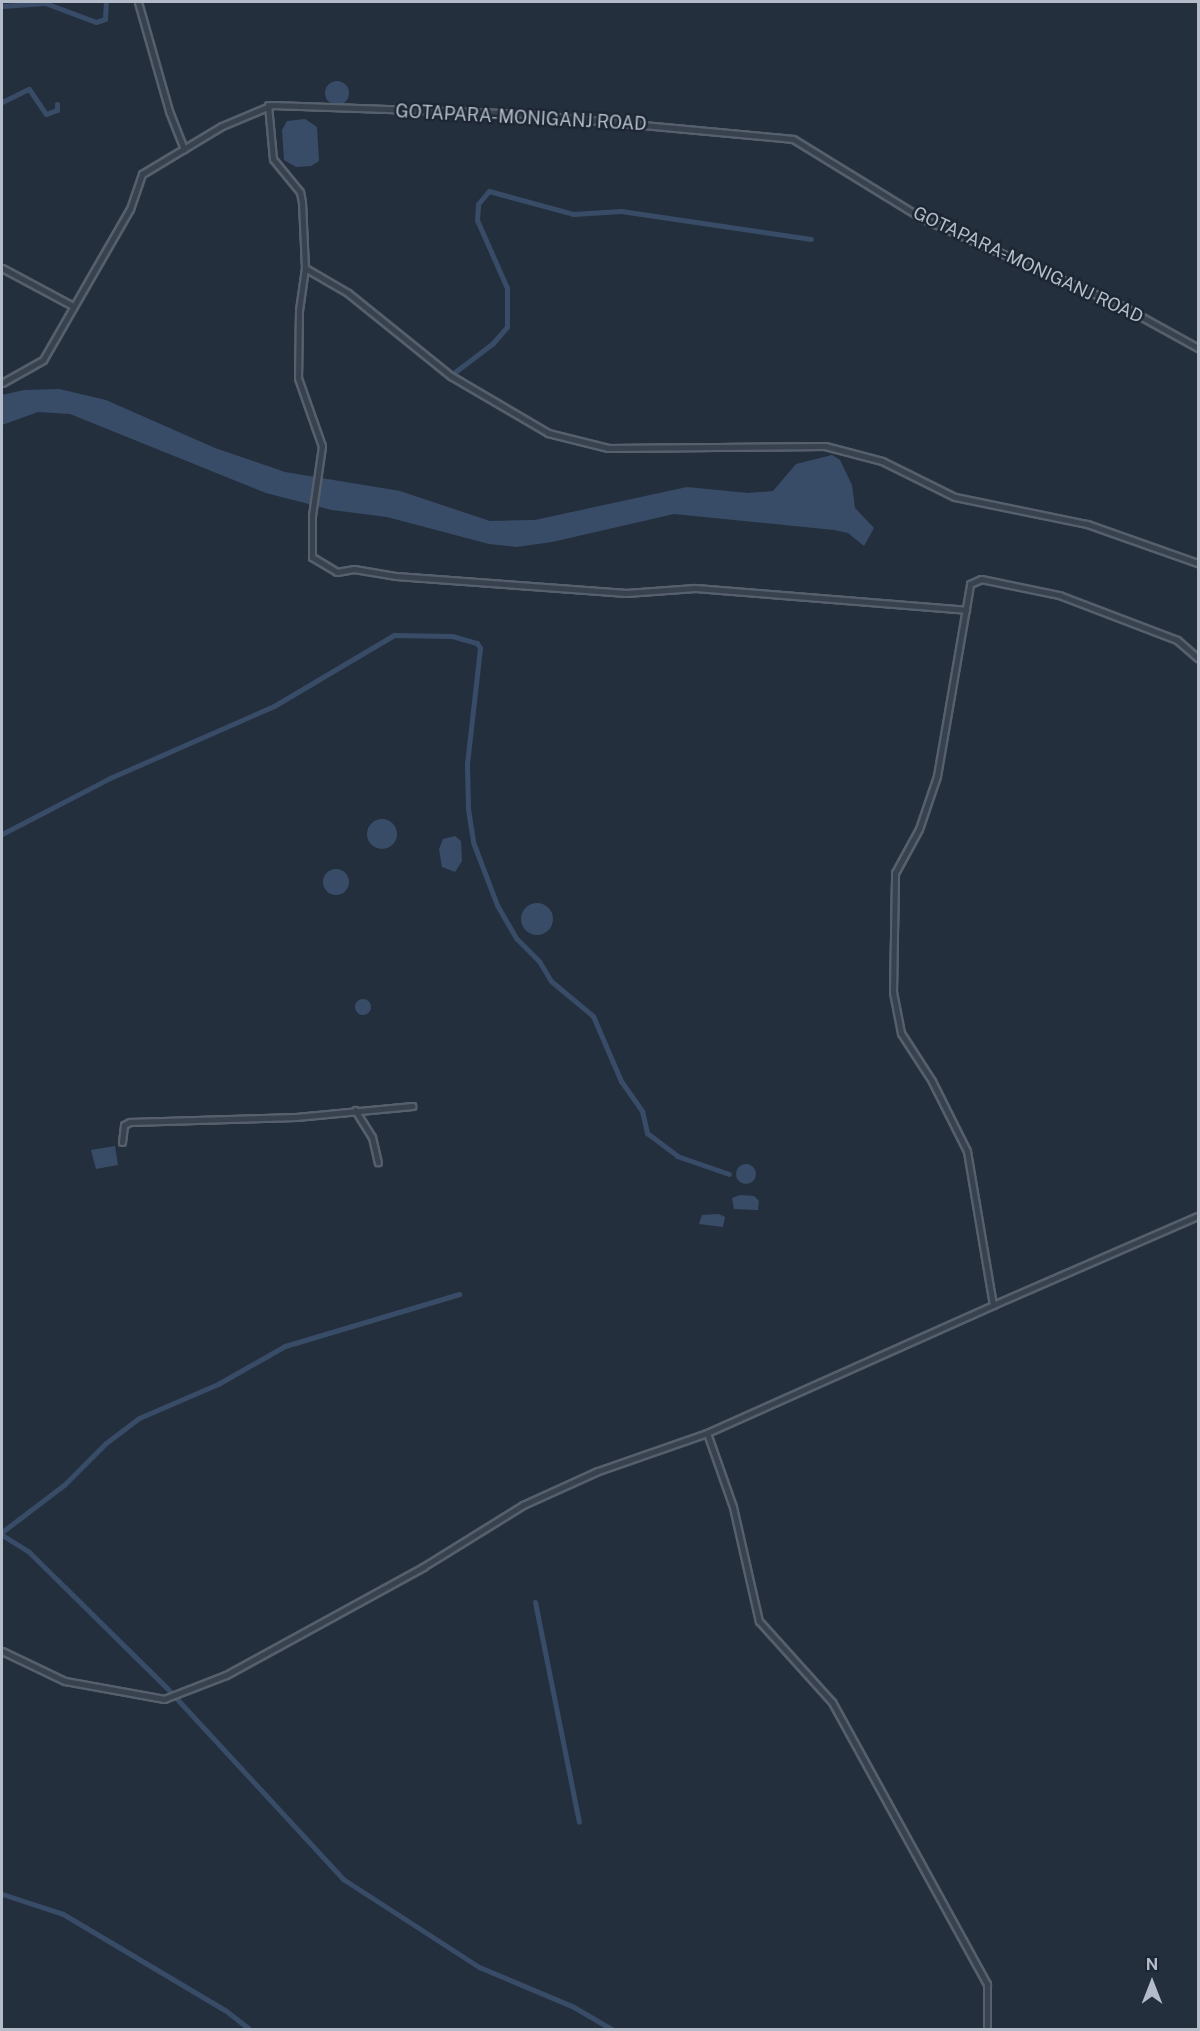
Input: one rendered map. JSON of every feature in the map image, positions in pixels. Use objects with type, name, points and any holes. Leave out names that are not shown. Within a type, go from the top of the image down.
[{"type":"street","points":[[138,2],[166,100],[184,149]]},
{"type":"street","points":[[268,105],[273,159],[300,192],[305,268],[299,310],[298,378],[319,435],[321,457],[312,515],[310,555],[337,572],[354,569],[396,576],[626,593],[695,588],[966,610]]},
{"type":"street","name":"GOTAPARA-MONIGANJ ROAD","points":[[2,383],[43,360],[130,209],[142,174],[268,105],[524,114],[793,139],[923,219],[1122,306],[1198,348]]},
{"type":"street","points":[[2,268],[73,306]]},
{"type":"street","points":[[305,268],[348,294],[452,376],[548,433],[608,448],[825,446],[882,461],[955,496],[1087,524],[1198,563]]},
{"type":"street","points":[[993,1305],[967,1150],[932,1082],[901,1033],[893,992],[895,873],[919,829],[937,776],[970,584],[981,579],[1022,584],[1177,640],[1198,658]]},
{"type":"street","points":[[122,1142],[124,1125],[130,1122],[296,1117],[412,1106]]},
{"type":"street","points":[[355,1110],[372,1137],[378,1162]]},
{"type":"street","points":[[2,1651],[65,1681],[164,1699],[226,1675],[415,1571],[523,1505],[598,1471],[707,1433],[1198,1216]]},
{"type":"street","points":[[707,1433],[733,1507],[759,1621],[832,1702],[987,1984],[987,2030]]},
{"type":"water","points":[[337,81],[346,84],[349,93],[346,102],[337,105],[328,102],[325,93],[328,84]]},
{"type":"water","points":[[305,119],[317,127],[319,161],[311,166],[296,167],[284,160],[282,130],[287,121]]},
{"type":"water","points":[[59,389],[106,400],[215,448],[285,472],[400,491],[490,521],[535,520],[687,487],[748,493],[773,491],[796,464],[832,455],[840,460],[852,485],[855,508],[874,528],[864,546],[848,533],[834,530],[674,514],[552,542],[516,547],[489,544],[387,517],[332,510],[266,493],[70,414],[38,412],[2,425],[2,395],[24,390]]},
{"type":"water","points":[[382,819],[393,823],[397,834],[393,845],[382,849],[371,845],[367,834],[371,823]]},
{"type":"water","points":[[455,836],[461,841],[462,861],[455,872],[442,867],[439,849],[443,839]]},
{"type":"water","points":[[336,869],[345,873],[349,882],[345,891],[336,895],[327,891],[323,882],[327,873]]},
{"type":"water","points":[[537,903],[548,908],[553,919],[548,930],[537,935],[526,930],[521,919],[526,908]]},
{"type":"water","points":[[360,999],[366,999],[371,1007],[369,1013],[360,1015],[355,1010],[355,1004]]},
{"type":"water","points":[[115,1146],[118,1165],[96,1169],[91,1150]]},
{"type":"water","points":[[742,1164],[750,1164],[756,1170],[756,1178],[750,1184],[742,1184],[736,1178],[736,1170]]},
{"type":"water","points":[[740,1195],[754,1196],[759,1201],[758,1210],[734,1209],[732,1198]]},
{"type":"water","points":[[719,1214],[725,1217],[723,1227],[699,1224],[702,1215]]},
{"type":"waterway","points":[[2,6],[45,3],[96,22],[105,19],[106,2]]},
{"type":"waterway","points":[[2,102],[29,89],[46,114],[57,110],[57,104]]},
{"type":"waterway","points":[[455,372],[493,343],[507,327],[507,288],[477,220],[478,204],[489,191],[573,214],[621,211],[811,239]]},
{"type":"waterway","points":[[2,834],[110,778],[274,706],[394,635],[452,636],[477,643],[480,648],[467,764],[468,809],[473,842],[497,905],[517,939],[539,961],[551,981],[593,1016],[621,1081],[642,1111],[647,1133],[677,1156],[729,1174]]},
{"type":"waterway","points":[[2,1532],[64,1485],[106,1443],[139,1418],[218,1384],[285,1346],[459,1294]]},
{"type":"waterway","points":[[2,1535],[29,1552],[165,1686],[343,1879],[479,1967],[572,2006],[613,2030]]},
{"type":"waterway","points":[[535,1602],[579,1822]]},
{"type":"waterway","points":[[2,1894],[63,1914],[225,2010],[251,2030]]}]
